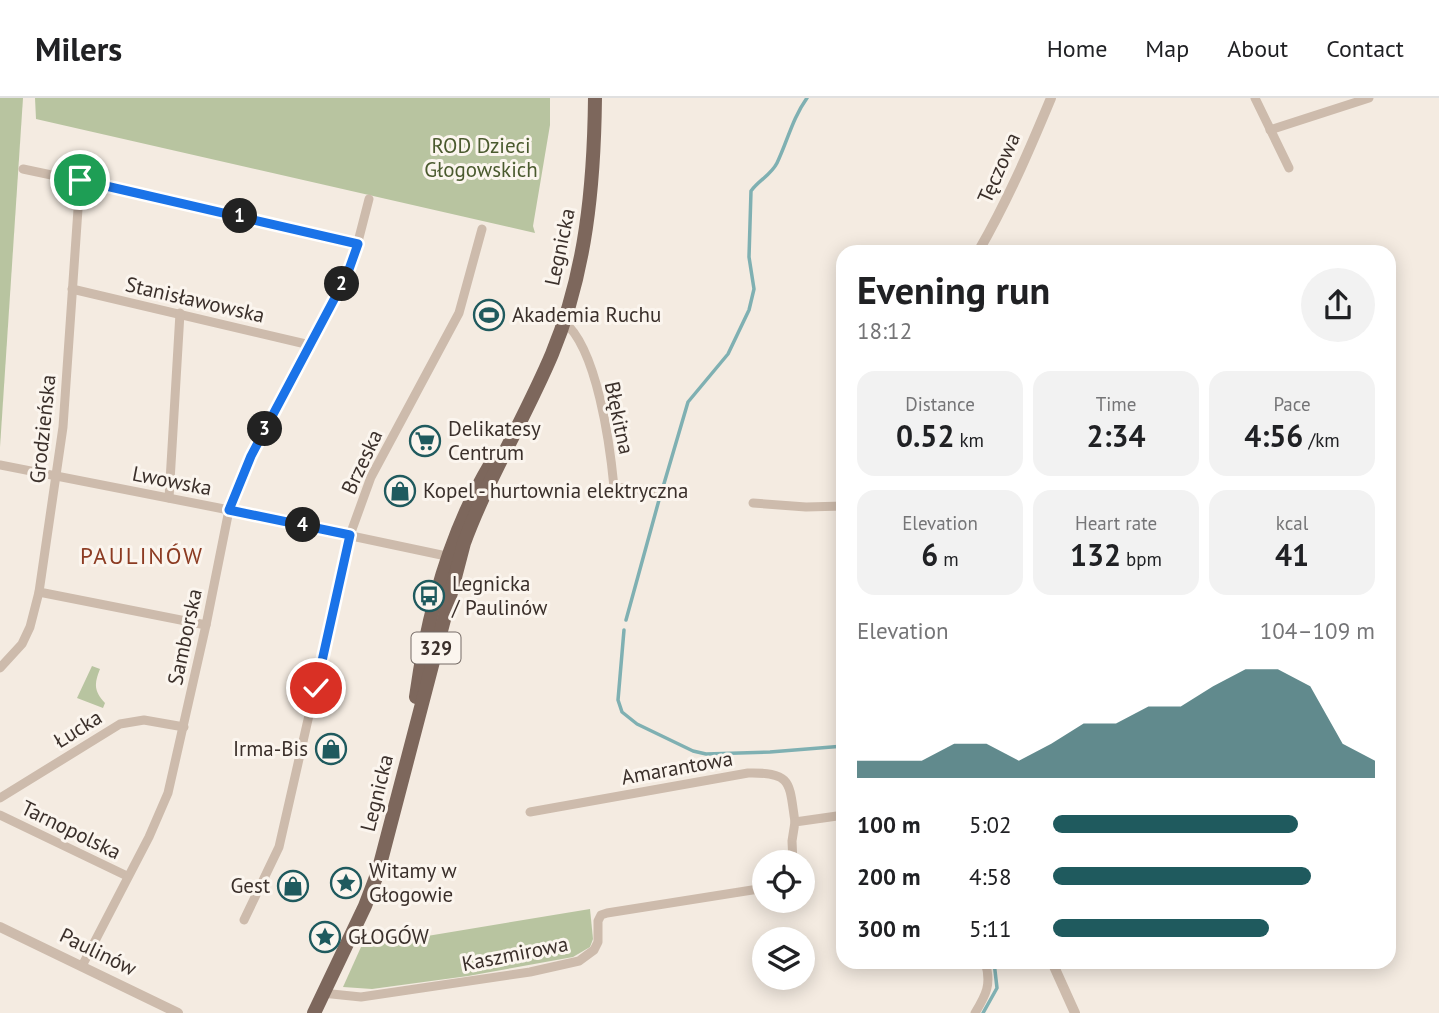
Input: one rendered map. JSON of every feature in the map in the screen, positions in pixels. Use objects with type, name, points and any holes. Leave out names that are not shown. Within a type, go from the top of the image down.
[{"type":"main road","name":"Legnicka","points":[[314,1013],[373,887],[389,836],[469,501],[490,464],[513,433],[564,322],[586,234],[593,165],[595,98]]},
{"type":"street","name":"Tęczowa","points":[[982,245],[1013,185],[1051,98]]},
{"type":"street","points":[[1255,98],[1289,168]]},
{"type":"street","points":[[1270,130],[1369,98]]},
{"type":"street","points":[[23,169],[358,244]]},
{"type":"street","name":"Grodzieńska","points":[[0,668],[22,644],[30,627],[39,592],[63,427],[80,180]]},
{"type":"street","name":"Samborska","points":[[82,966],[164,802],[184,727],[229,510],[251,456],[347,275],[369,199]]},
{"type":"street","name":"Brzeska","points":[[244,920],[279,847],[350,535],[371,477],[459,313],[482,229]]},
{"type":"street","name":"Stanisławowska","points":[[72,289],[310,345]]},
{"type":"street","points":[[169,498],[180,313]]},
{"type":"street","name":"Błękitna","points":[[564,322],[580,339],[597,391],[610,451],[614,487],[656,492]]},
{"type":"street","name":"Lwowska","points":[[0,465],[454,558]]},
{"type":"street","points":[[753,503],[836,506]]},
{"type":"street","points":[[39,592],[206,625]]},
{"type":"street","name":"Łucka","points":[[0,798],[120,724],[144,720],[184,727]]},
{"type":"street","name":"Amarantowa","points":[[530,812],[767,773],[777,775],[788,783],[795,822]]},
{"type":"street","name":"Tarnopolska","points":[[0,815],[127,876]]},
{"type":"street","points":[[792,850],[795,822],[836,816]]},
{"type":"street","name":"Kaszmirowa","points":[[322,993],[361,997],[530,972],[579,961],[594,950],[598,942],[598,921],[601,915],[752,890]]},
{"type":"street","name":"Paulinów","points":[[0,928],[178,1013]]},
{"type":"street","points":[[975,1013],[989,989],[987,969]]},
{"type":"street","points":[[1055,969],[1075,1013]]},
{"type":"green space","points":[[0,98],[23,98],[0,447]]},
{"type":"green space","name":"ROD Dzieci Głogowskich","points":[[35,98],[550,98],[550,125],[533,226],[535,233],[36,119]]},
{"type":"green space","points":[[92,666],[100,669],[96,687],[105,703],[103,708],[77,698]]},
{"type":"green space","points":[[590,909],[593,939],[590,947],[573,957],[468,976],[372,989],[343,987],[361,947]]},
{"type":"waterway","points":[[663,487],[688,402],[728,354],[749,310],[754,289],[749,257],[751,191],[774,167],[807,98]]},
{"type":"waterway","points":[[626,620],[659,500]]},
{"type":"waterway","points":[[624,630],[618,700],[622,712],[637,724],[693,751],[706,754],[836,747]]},
{"type":"waterway","points":[[983,1013],[997,988],[995,969]]},
{"type":"place","name":"Akademia Ruchu","points":[[489,315]]},
{"type":"place","name":"Delikatesy Centrum","points":[[425,441]]},
{"type":"place","name":"Kopel - hurtownia elektryczna","points":[[400,491]]},
{"type":"place","name":"Legnicka / Paulinów","points":[[429,596]]},
{"type":"place","name":"Irma-Bis","points":[[331,749]]},
{"type":"place","name":"Witamy w Głogowie","points":[[346,883]]},
{"type":"place","name":"Gest","points":[[293,886]]},
{"type":"place","name":"GŁOGÓW","points":[[325,937]]},
{"type":"district","name":"PAULINÓW","points":[[142,556]]},
{"type":"route","points":[[80,180],[358,244],[347,275],[251,456],[229,510],[350,535],[316,688]]}]
